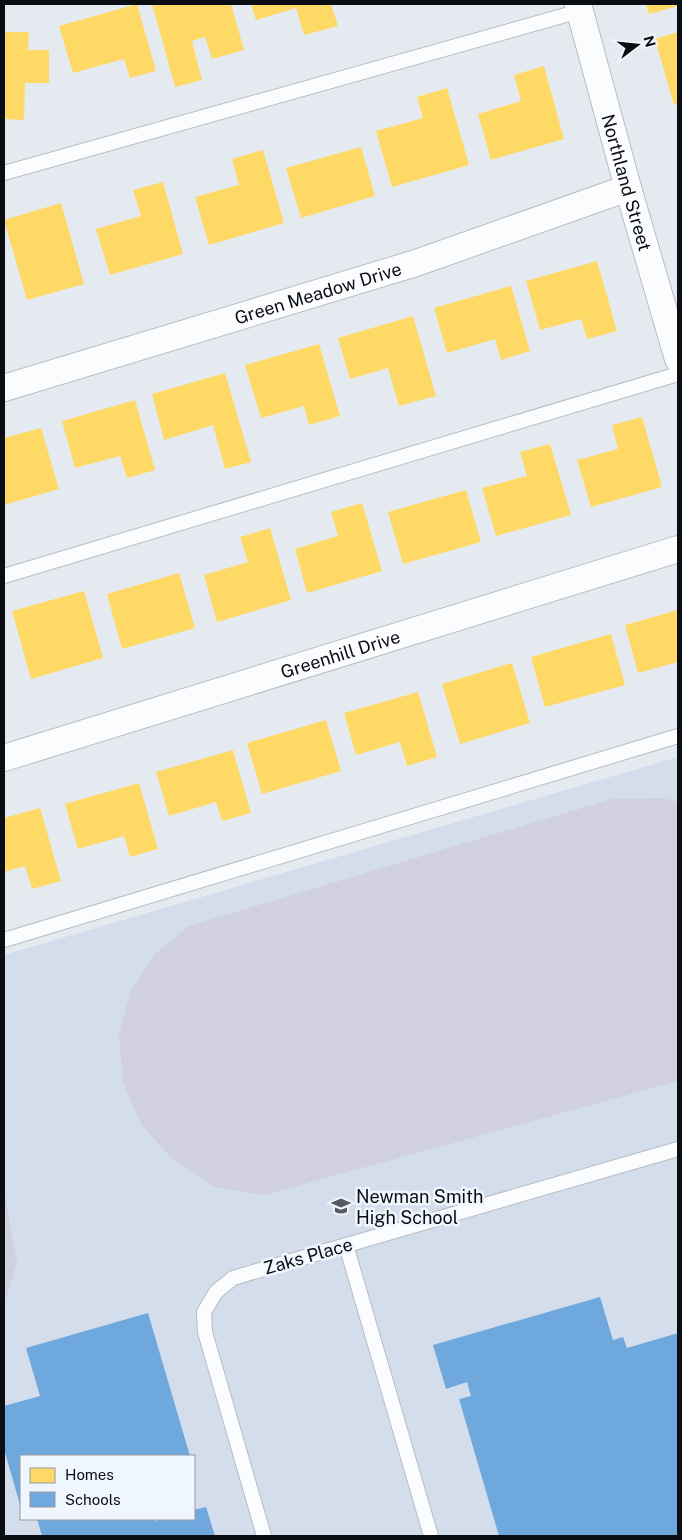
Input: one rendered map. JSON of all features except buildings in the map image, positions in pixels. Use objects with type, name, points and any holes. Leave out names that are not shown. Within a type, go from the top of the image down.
[{"type":"street","name":"Northland Street","points":[[579,7],[628,188],[678,360]]},
{"type":"street","name":"Green Meadow Drive","points":[[4,388],[416,263],[628,188]]},
{"type":"street","name":"Greenhill Drive","points":[[4,758],[678,549]]},
{"type":"lane","points":[[4,173],[579,7]]},
{"type":"lane","points":[[4,576],[678,374]]},
{"type":"lane","points":[[4,940],[678,736]]},
{"type":"lane","name":"Zaks Place","points":[[264,1536],[205,1332],[204,1312],[216,1292],[233,1278],[678,1149]]},
{"type":"lane","points":[[346,1245],[431,1536]]},
{"type":"shaded area","name":"Newman Smith High School","points":[[678,757],[678,1536],[4,1536],[4,955]]},
{"type":"shaded area","points":[[663,798],[678,802],[678,1081],[264,1195],[215,1187],[175,1161],[142,1126],[123,1082],[119,1034],[131,991],[155,954],[189,926],[612,799]]},
{"type":"shaded area","points":[[4,1190],[17,1262],[4,1306]]},
{"type":"place","name":"Newman Smith High School","points":[[341,1206]]}]
